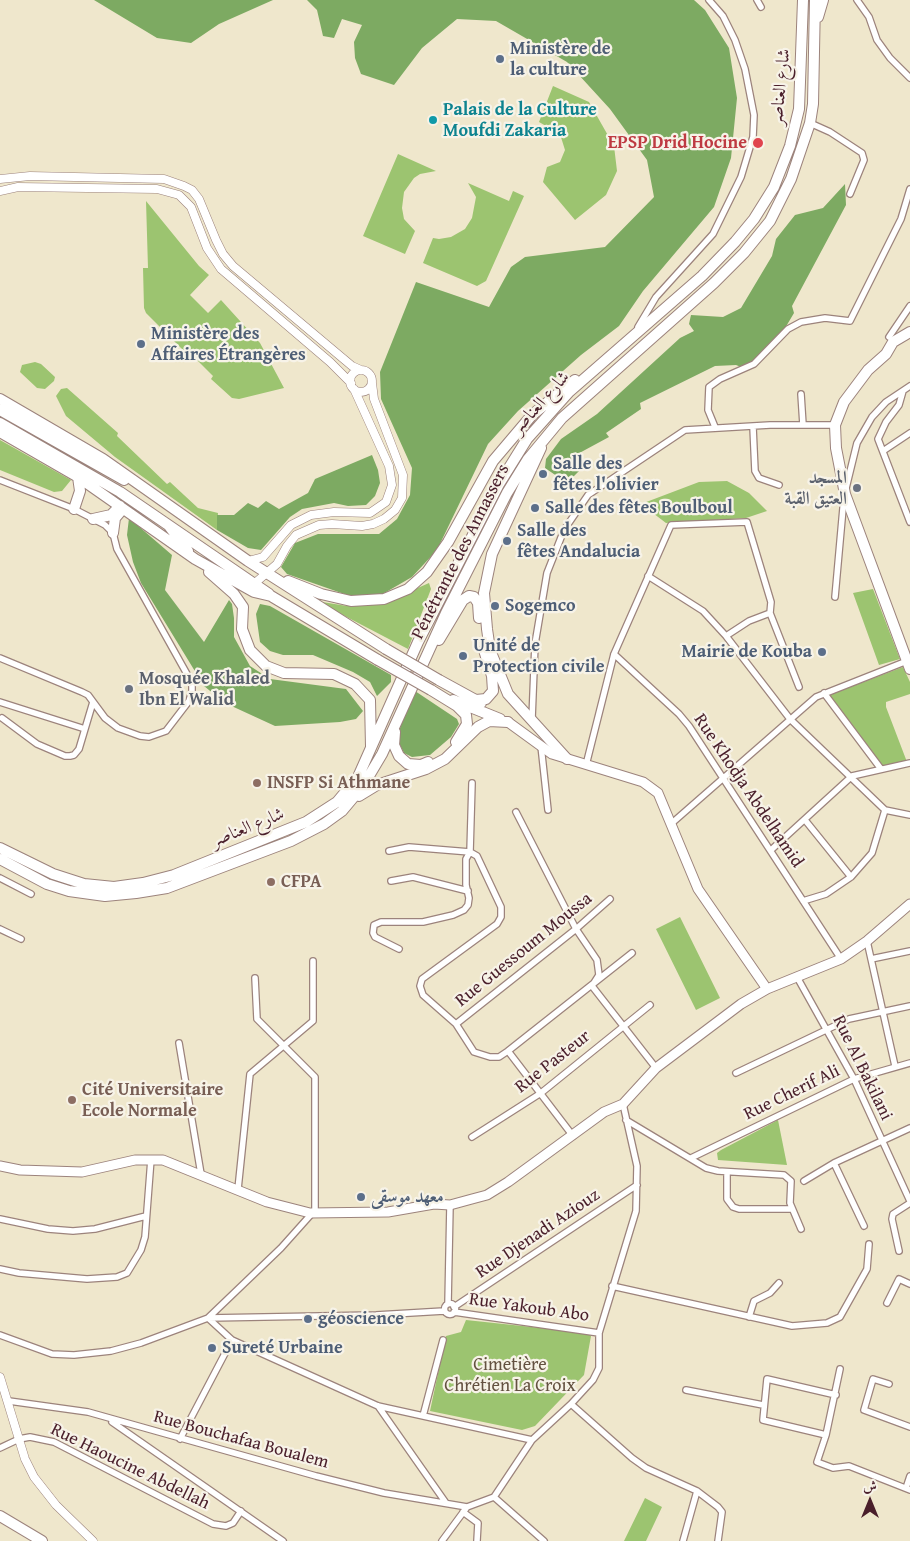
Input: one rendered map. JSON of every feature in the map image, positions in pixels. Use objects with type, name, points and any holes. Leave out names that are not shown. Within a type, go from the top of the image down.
[{"type":"main road","name":"شارع العناصر","points":[[0,848],[53,874],[84,884],[114,887],[143,883],[174,875],[306,822],[337,802],[358,777],[418,642],[498,484],[527,439],[569,392],[702,276],[736,242],[754,219],[774,187],[790,146],[798,109],[803,0]]},
{"type":"main road","name":"Pénétrante des Annassers","points":[[0,859],[47,884],[69,891],[105,896],[136,893],[167,888],[290,841],[324,824],[347,805],[368,778],[382,754],[446,613],[507,493],[528,459],[549,433],[580,401],[714,283],[770,221],[791,179],[810,123],[813,104],[817,1]]},
{"type":"main road","points":[[909,665],[845,494],[836,448],[835,425],[844,402],[868,370],[886,354],[893,342],[910,332]]},
{"type":"main road","points":[[267,573],[321,594],[351,601],[384,599],[408,589],[427,572],[448,542],[493,460],[532,415],[555,394],[600,363]]},
{"type":"main road","points":[[0,398],[87,449],[248,561],[386,649],[476,700],[552,754],[643,782],[658,793],[698,889],[767,990]]},
{"type":"main road","points":[[0,410],[95,465],[154,494]]},
{"type":"main road","points":[[0,423],[120,492],[255,583],[271,596],[457,706],[466,714],[467,724],[460,739],[434,760],[421,765],[408,764],[399,756],[394,745],[396,722]]},
{"type":"main road","points":[[0,432],[78,477],[195,559],[254,592],[271,596]]},
{"type":"main road","points":[[549,433],[492,554],[484,593],[490,650],[508,694],[532,722],[571,761]]},
{"type":"main road","points":[[74,509],[80,491],[78,477]]},
{"type":"main road","points":[[93,519],[111,515],[122,507]]},
{"type":"main road","points":[[113,533],[116,518],[122,507]]},
{"type":"main road","points":[[169,526],[195,559],[234,594],[243,607],[242,629],[250,650],[266,666],[284,674],[334,674],[355,684],[370,700],[371,751]]},
{"type":"main road","points":[[424,661],[463,600],[469,596],[474,597],[478,603],[482,643],[494,684],[492,695],[476,700]]},
{"type":"main road","points":[[431,690],[508,722]]},
{"type":"main road","points":[[347,805],[377,785],[426,769],[445,759],[478,727],[489,721],[508,722]]},
{"type":"main road","points":[[0,1166],[20,1170],[82,1172],[151,1159],[163,1160],[267,1202],[310,1213],[388,1212],[434,1204],[450,1204],[487,1195],[573,1136],[604,1112],[623,1104],[656,1068],[741,1004],[767,990],[841,959],[867,941],[910,904]]},
{"type":"main road","points":[[0,1516],[42,1541]]},
{"type":"main road","points":[[0,1524],[29,1541]]},
{"type":"street","points":[[635,333],[656,298],[713,234],[741,177],[753,137],[754,115],[745,69],[723,16],[709,0]]},
{"type":"street","points":[[757,0],[761,7]]},
{"type":"street","points":[[857,0],[869,17],[877,40],[890,58],[910,78]]},
{"type":"street","points":[[810,123],[830,132],[862,153],[864,160],[850,194]]},
{"type":"street","points":[[0,179],[30,176],[164,179],[192,190],[199,199],[223,254],[233,266],[352,366],[368,373],[376,405],[403,475],[402,498],[395,510],[384,519],[373,524],[362,526],[332,524],[307,529],[296,535],[277,564],[255,583]]},
{"type":"street","points":[[0,191],[18,187],[157,188],[179,195],[191,207],[207,248],[221,269],[335,366],[352,386],[360,392],[366,390],[372,383]]},
{"type":"street","points":[[715,428],[708,410],[709,387],[720,379],[754,364],[788,330],[800,322],[825,318],[850,321],[901,219],[910,188]]},
{"type":"street","points":[[889,337],[910,306]]},
{"type":"street","points":[[248,561],[263,557],[291,524],[311,515],[334,512],[370,513],[386,502],[392,485],[389,466],[352,386],[353,374],[361,370]]},
{"type":"street","points":[[835,597],[845,494],[858,443],[878,409],[910,386]]},
{"type":"street","points":[[903,390],[899,405],[880,433],[879,445],[910,522]]},
{"type":"street","points":[[802,394],[803,425]]},
{"type":"street","points":[[532,722],[535,644],[547,573],[564,530],[588,495],[685,430],[835,425]]},
{"type":"street","points":[[753,427],[755,471],[759,478],[779,485]]},
{"type":"street","points":[[883,451],[910,433]]},
{"type":"street","points":[[0,480],[74,509],[105,525],[113,533],[118,549],[192,683],[192,691],[189,701],[166,731],[149,737],[129,733],[118,728],[105,718],[93,702],[82,692],[0,658]]},
{"type":"street","points":[[586,765],[614,654],[671,525],[747,522],[771,602],[770,613],[799,687]]},
{"type":"street","points":[[648,576],[703,611],[726,636],[790,719],[852,776],[885,810],[910,815]]},
{"type":"street","points":[[726,636],[749,620],[770,613]]},
{"type":"street","name":"Rue Khodja Abdelhamid","points":[[614,654],[679,714],[771,850],[841,959]]},
{"type":"street","points":[[672,823],[724,779],[806,704],[824,693],[909,665]]},
{"type":"street","points":[[824,693],[881,769]]},
{"type":"street","points":[[0,702],[85,729]]},
{"type":"street","points":[[2,718],[37,744],[65,756],[74,755],[77,752],[93,702]]},
{"type":"street","points":[[541,746],[548,810]]},
{"type":"street","points":[[771,850],[852,776],[910,763]]},
{"type":"street","points":[[399,949],[375,937],[373,933],[374,925],[380,922],[423,922],[454,915],[464,910],[468,905],[465,868],[470,852],[472,783]]},
{"type":"street","points":[[803,901],[826,894],[851,877],[872,853],[885,810]]},
{"type":"street","points":[[516,812],[576,929],[597,960],[599,975],[592,986]]},
{"type":"street","points":[[805,820],[851,877]]},
{"type":"street","points":[[389,852],[409,848],[470,852],[476,856],[501,907],[501,917],[497,924],[422,979],[420,986],[423,995],[456,1024],[474,1052],[490,1057],[499,1057],[632,954]]},
{"type":"street","points":[[391,881],[413,877],[468,891]]},
{"type":"street","points":[[0,878],[31,894]]},
{"type":"street","name":"Rue Guessoum Moussa","points":[[456,1024],[576,929],[610,899]]},
{"type":"street","points":[[0,929],[21,939]]},
{"type":"street","points":[[867,941],[896,1066]]},
{"type":"street","points":[[871,959],[910,951]]},
{"type":"street","points":[[238,1189],[250,1074],[313,1021],[313,961]]},
{"type":"street","name":"Rue Al Bakilani","points":[[797,977],[854,1079],[910,1202]]},
{"type":"street","points":[[0,1335],[52,1354],[74,1355],[111,1350],[141,1342],[208,1318],[281,1248],[316,1206],[315,1077],[257,1019],[255,978]]},
{"type":"street","points":[[592,986],[656,1068]]},
{"type":"street","name":"Rue Pasteur","points":[[472,1137],[541,1093],[650,1005]]},
{"type":"street","points":[[736,1073],[850,1019],[910,1006]]},
{"type":"street","points":[[179,1042],[201,1174]]},
{"type":"street","points":[[508,1051],[573,1136]]},
{"type":"street","name":"Rue Cherif Ali","points":[[691,1158],[854,1079],[910,1063]]},
{"type":"street","points":[[442,1541],[465,1510],[494,1497],[532,1440],[571,1404],[593,1380],[599,1368],[599,1334],[612,1286],[634,1223],[637,1185],[636,1166],[623,1104]]},
{"type":"street","points":[[626,1120],[706,1168],[727,1172],[784,1175],[791,1181],[791,1209],[801,1229]]},
{"type":"street","points":[[804,1181],[834,1163],[910,1128]]},
{"type":"street","points":[[0,1269],[59,1277],[117,1277],[128,1273],[141,1250],[151,1159]]},
{"type":"street","points":[[834,1163],[864,1226]]},
{"type":"street","points":[[727,1172],[728,1199],[733,1207],[739,1209],[791,1209]]},
{"type":"street","name":"Rue Djenadi Aziouz","points":[[452,1308],[637,1185]]},
{"type":"street","points":[[899,1251],[892,1219],[893,1214],[910,1202]]},
{"type":"street","points":[[444,1311],[452,1308],[450,1204]]},
{"type":"street","points":[[0,1219],[48,1229],[73,1231],[95,1229],[146,1216]]},
{"type":"street","points":[[612,1286],[792,1326],[827,1323],[840,1317],[867,1269],[869,1244]]},
{"type":"street","points":[[888,1303],[899,1279],[910,1284]]},
{"type":"street","points":[[749,1317],[754,1301],[770,1294],[779,1283]]},
{"type":"street","name":"Rue Yakoub Abo","points":[[208,1318],[376,1315],[444,1311],[448,1314],[452,1308],[599,1334]]},
{"type":"street","points":[[208,1318],[232,1340],[378,1406],[532,1440]]},
{"type":"street","points":[[180,1439],[232,1340]]},
{"type":"street","points":[[424,1416],[444,1340]]},
{"type":"street","points":[[840,1369],[836,1395],[817,1462],[833,1468],[849,1466],[908,1489],[910,1476]]},
{"type":"street","points":[[0,1377],[2,1392],[9,1401],[25,1459],[42,1489],[93,1541]]},
{"type":"street","points":[[826,1435],[766,1422],[762,1416],[767,1378],[836,1395]]},
{"type":"street","points":[[889,1384],[873,1379],[864,1410],[910,1427]]},
{"type":"street","points":[[686,1390],[763,1405]]},
{"type":"street","name":"Rue Bouchafaa Boualem","points":[[9,1401],[66,1408],[384,1493],[446,1503],[465,1510]]},
{"type":"street","points":[[571,1404],[646,1468],[697,1491],[722,1512],[718,1541]]},
{"type":"street","points":[[378,1406],[446,1503]]},
{"type":"street","points":[[106,1418],[282,1541]]},
{"type":"street","name":"Rue Haoucine Abdellah","points":[[0,1448],[19,1439],[30,1437],[54,1442],[213,1524],[226,1526],[233,1523],[241,1511]]},
{"type":"street","points":[[683,1541],[697,1491]]},
{"type":"street","points":[[494,1497],[544,1541]]},
{"type":"street","points":[[465,1510],[478,1524],[477,1541]]},
{"type":"green space","points":[[94,0],[273,0],[219,24],[191,43],[157,38]]},
{"type":"green space","points":[[307,0],[694,0],[705,10],[729,48],[737,98],[731,158],[714,207],[643,291],[619,326],[581,355],[518,411],[488,444],[437,550],[412,577],[381,595],[350,596],[287,574],[281,567],[295,543],[318,534],[379,534],[397,519],[410,495],[412,468],[381,399],[380,372],[416,282],[489,307],[511,267],[525,257],[605,247],[654,197],[647,160],[610,109],[567,62],[496,21],[457,19],[422,48],[394,85],[361,74],[355,58],[354,42],[362,25],[342,19],[334,38],[323,36],[317,10]]},
{"type":"green space","points":[[553,86],[589,102],[614,146],[617,171],[606,195],[575,220],[543,182],[547,167],[560,162],[565,150],[560,134],[539,122]]},
{"type":"green space","points":[[398,154],[436,171],[420,174],[414,178],[404,192],[402,208],[404,219],[415,231],[405,254],[363,236]]},
{"type":"green space","points":[[468,183],[509,201],[513,191],[524,196],[486,281],[477,286],[423,263],[433,238],[451,237],[465,229],[472,218],[476,197]]},
{"type":"green space","points":[[845,184],[846,205],[792,306],[794,313],[778,340],[746,369],[736,365],[715,366],[640,403],[641,409],[606,433],[609,437],[572,457],[580,470],[567,483],[545,468],[546,459],[561,439],[597,414],[680,338],[694,331],[689,324],[691,315],[723,317],[741,308],[772,256],[776,239],[795,215],[823,208]]},
{"type":"green space","points":[[146,201],[199,266],[209,275],[190,295],[208,313],[221,300],[260,343],[284,388],[239,399],[232,398],[211,379],[213,376],[196,359],[194,361],[146,313],[144,308],[143,268],[148,268]]},
{"type":"green space","points":[[35,362],[41,364],[55,377],[54,381],[45,389],[37,388],[20,372],[22,365]]},
{"type":"green space","points":[[67,388],[118,433],[117,436],[167,484],[170,482],[198,508],[218,513],[217,530],[115,457],[66,416],[56,396],[61,389]]},
{"type":"green space","points":[[0,440],[71,480],[62,491],[54,492],[0,470]]},
{"type":"green space","points":[[372,455],[378,470],[380,483],[375,496],[366,505],[348,506],[334,503],[302,509],[290,517],[261,550],[248,548],[217,530],[217,515],[234,515],[248,503],[258,508],[266,501],[279,509],[308,493],[315,479]]},
{"type":"green space","points":[[727,481],[749,493],[767,511],[746,518],[666,523],[641,504],[699,482]]},
{"type":"green space","points":[[129,518],[172,555],[165,590],[204,642],[229,600],[232,604],[234,618],[234,637],[250,666],[270,679],[346,689],[363,711],[356,719],[340,722],[275,726],[225,703],[204,686],[141,583],[133,562],[127,535]]},
{"type":"green space","points":[[429,583],[431,589],[408,649],[316,601],[347,606],[386,602]]},
{"type":"green space","points":[[873,589],[900,659],[879,665],[853,593]]},
{"type":"green space","points":[[260,604],[270,606],[391,675],[391,682],[377,696],[370,682],[353,672],[313,655],[283,655],[270,651],[260,642],[256,614]]},
{"type":"green space","points":[[903,667],[910,682],[910,694],[886,702],[886,707],[907,762],[883,766],[829,695]]},
{"type":"green space","points":[[415,691],[457,719],[459,724],[451,737],[430,755],[412,757],[404,753],[399,743],[399,731]]},
{"type":"green space","points":[[680,917],[720,998],[696,1010],[656,929]]},
{"type":"green space","points":[[778,1120],[787,1165],[718,1160],[717,1153],[721,1150]]},
{"type":"green space","name":"Cimetière Chrétien La Croix","points":[[466,1320],[588,1333],[591,1336],[584,1375],[535,1426],[522,1430],[430,1411],[446,1336],[461,1332]]},
{"type":"green space","points":[[645,1498],[662,1507],[646,1541],[624,1541]]},
{"type":"place","name":"Ministère de la culture","points":[[500,59]]},
{"type":"place","name":"Palais de la Culture Moufdi Zakaria","points":[[433,120]]},
{"type":"place","name":"EPSP Drid Hocine","points":[[758,143]]},
{"type":"place","name":"Ministère des Affaires Étrangères","points":[[141,344]]},
{"type":"place","name":"Salle des fêtes l'olivier","points":[[543,474]]},
{"type":"place","name":"المسجد العتيق القبة","points":[[857,488]]},
{"type":"place","name":"Salle des fêtes Boulboul","points":[[535,508]]},
{"type":"place","name":"Salle des fêtes Andalucia","points":[[507,541]]},
{"type":"place","name":"Sogemco","points":[[495,606]]},
{"type":"place","name":"Mairie de Kouba","points":[[822,652]]},
{"type":"place","name":"Unité de Protection civile","points":[[463,656]]},
{"type":"place","name":"Mosquée Khaled Ibn El Walid","points":[[129,689]]},
{"type":"place","name":"INSFP Si Athmane","points":[[257,783]]},
{"type":"place","name":"CFPA","points":[[271,882]]},
{"type":"place","name":"Cité Universitaire Ecole Normale","points":[[72,1100]]},
{"type":"place","name":"معهد موسقى","points":[[361,1197]]},
{"type":"place","name":"géoscience","points":[[308,1319]]},
{"type":"place","name":"Sureté Urbaine","points":[[212,1348]]}]
